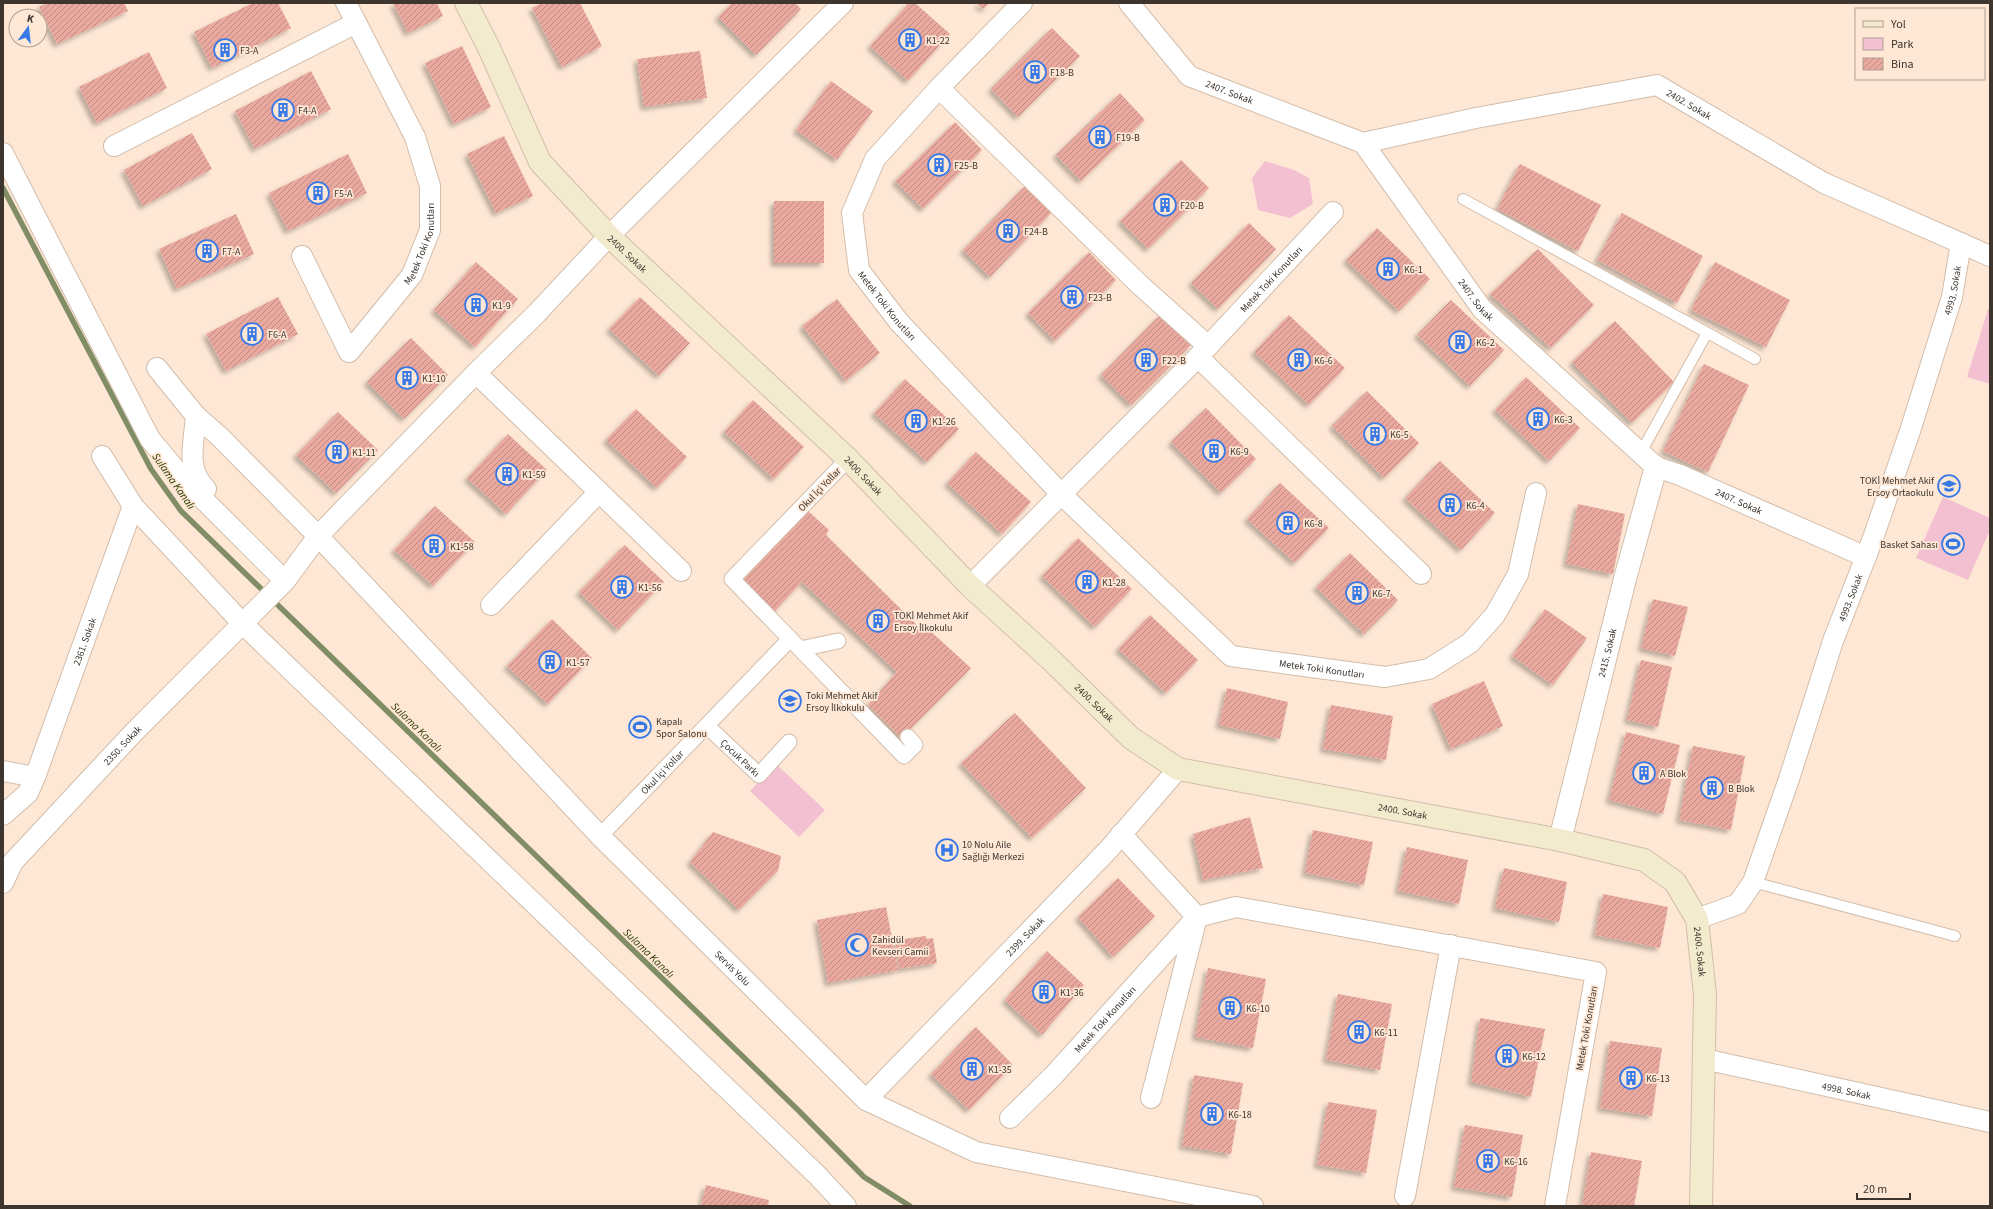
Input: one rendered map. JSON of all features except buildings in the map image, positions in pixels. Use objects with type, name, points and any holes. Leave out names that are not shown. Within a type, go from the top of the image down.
[{"type":"main road","name":"2400. Sokak","points":[[466,3],[489,48],[540,162],[609,236],[848,459],[970,586],[1050,659],[1131,738],[1178,769],[1560,840],[1644,860],[1675,882],[1697,919],[1705,995],[1701,1206]]},
{"type":"street","name":"Metek Toki Konutları","points":[[302,256],[349,352],[412,275],[430,230],[430,186],[415,137],[346,3]]},
{"type":"street","name":"2350. Sokak","points":[[3,883],[13,862],[134,732],[286,580],[318,536],[476,373],[537,314],[609,236],[843,3]]},
{"type":"street","name":"Metek Toki Konutları","points":[[1022,3],[939,88],[875,159],[852,213],[859,270],[899,322],[1062,495],[1231,656],[1385,677],[1429,670],[1470,643],[1495,615],[1518,574],[1536,493]]},
{"type":"street","name":"2407. Sokak","points":[[1129,3],[1189,76],[1363,143],[1482,309],[1648,461],[1866,557]]},
{"type":"street","points":[[114,146],[356,23]]},
{"type":"street","name":"2402. Sokak","points":[[1363,143],[1476,118],[1657,85],[1824,183],[1990,256]]},
{"type":"street","points":[[939,88],[1140,285],[1203,352],[1421,574]]},
{"type":"street","points":[[3,153],[150,439],[187,482],[286,580]]},
{"type":"street","name":"Metek Toki Konutları","points":[[970,586],[1203,352],[1333,212]]},
{"type":"street","name":"4993. Sokak","points":[[1697,919],[1738,904],[1753,882],[1789,779],[1833,641],[1866,557],[1910,431],[1952,297],[1961,243]]},
{"type":"street","name":"Servis Yolu","points":[[157,368],[196,416],[219,436],[318,536],[600,836],[866,1100],[976,1152],[1253,1206]]},
{"type":"street","points":[[476,373],[681,571]]},
{"type":"street","points":[[196,416],[192,462],[193,473],[200,484],[286,580]]},
{"type":"street","points":[[102,456],[133,506],[247,620],[811,1170],[846,1206]]},
{"type":"street","name":"Okul İçi Yollar","points":[[848,459],[732,579],[904,756],[915,745],[908,737]]},
{"type":"street","name":"2415. Sokak","points":[[1560,840],[1626,575],[1648,461]]},
{"type":"street","points":[[491,605],[599,492]]},
{"type":"street","name":"2361. Sokak","points":[[3,815],[28,793],[35,777],[133,506]]},
{"type":"street","points":[[795,644],[838,640]]},
{"type":"street","name":"Okul İçi Yollar","points":[[600,836],[707,726],[795,644]]},
{"type":"street","name":"Çocuk Parkı","points":[[707,726],[759,775],[789,742]]},
{"type":"street","name":"2399. Sokak","points":[[866,1100],[1109,849],[1178,769]]},
{"type":"street","points":[[3,771],[35,777]]},
{"type":"street","points":[[1121,834],[1197,917],[1152,1098]]},
{"type":"street","name":"Metek Toki Konutları","points":[[1010,1118],[1054,1075],[1197,917],[1236,907],[1596,972],[1555,1206]]},
{"type":"street","points":[[1405,1196],[1450,945]]},
{"type":"street","name":"4998. Sokak","points":[[1704,1059],[1990,1122]]},
{"type":"lane","points":[[1463,199],[1755,359]]},
{"type":"lane","points":[[1648,461],[1707,333]]},
{"type":"lane","points":[[1753,882],[1955,936]]},
{"type":"green space","points":[[1265,161],[1294,170],[1309,178],[1313,204],[1290,218],[1258,210],[1252,178]]},
{"type":"green space","points":[[1988,309],[1990,310],[1990,384],[1967,377]]},
{"type":"green space","name":"Basket Sahası","points":[[1943,497],[1990,518],[1990,530],[1968,580],[1916,558]]},
{"type":"green space","points":[[776,764],[825,810],[799,837],[750,791]]},
{"type":"waterway","name":"Sulama Kanalı","points":[[3,188],[151,469],[181,511],[799,1111],[864,1177],[910,1206]]},
{"type":"place","name":"K1-22","points":[[910,40]]},
{"type":"place","name":"F3-A","points":[[225,50]]},
{"type":"place","name":"F18-B","points":[[1035,72]]},
{"type":"place","name":"F4-A","points":[[283,110]]},
{"type":"place","name":"F19-B","points":[[1100,137]]},
{"type":"place","name":"F25-B","points":[[939,165]]},
{"type":"place","name":"F5-A","points":[[318,193]]},
{"type":"place","name":"F20-B","points":[[1165,205]]},
{"type":"place","name":"F24-B","points":[[1008,231]]},
{"type":"place","name":"F7-A","points":[[207,251]]},
{"type":"place","name":"K6-1","points":[[1388,269]]},
{"type":"place","name":"F23-B","points":[[1072,297]]},
{"type":"place","name":"K1-9","points":[[476,305]]},
{"type":"place","name":"F6-A","points":[[252,334]]},
{"type":"place","name":"K6-2","points":[[1460,342]]},
{"type":"place","name":"F22-B","points":[[1146,360]]},
{"type":"place","name":"K6-6","points":[[1299,360]]},
{"type":"place","name":"K1-10","points":[[407,378]]},
{"type":"place","name":"K6-3","points":[[1538,419]]},
{"type":"place","name":"K1-26","points":[[916,421]]},
{"type":"place","name":"K6-5","points":[[1375,434]]},
{"type":"place","name":"K6-9","points":[[1214,451]]},
{"type":"place","name":"K1-11","points":[[337,452]]},
{"type":"place","name":"K1-59","points":[[507,474]]},
{"type":"place","name":"TOKİ Mehmet Akif Ersoy Ortaokulu","points":[[1949,486]]},
{"type":"place","name":"K6-4","points":[[1450,505]]},
{"type":"place","name":"K6-8","points":[[1288,523]]},
{"type":"place","name":"Basket Sahası","points":[[1953,544]]},
{"type":"place","name":"K1-58","points":[[434,546]]},
{"type":"place","name":"K1-28","points":[[1087,582]]},
{"type":"place","name":"K1-56","points":[[622,587]]},
{"type":"place","name":"K6-7","points":[[1357,593]]},
{"type":"place","name":"TOKİ Mehmet Akif Ersoy İlkokulu","points":[[878,621]]},
{"type":"place","name":"K1-57","points":[[550,662]]},
{"type":"place","name":"Toki Mehmet Akif Ersoy İlkokulu","points":[[790,701]]},
{"type":"place","name":"Kapalı Spor Salonu","points":[[640,727]]},
{"type":"place","name":"A Blok","points":[[1644,773]]},
{"type":"place","name":"B Blok","points":[[1712,788]]},
{"type":"place","name":"10 Nolu Aile Sağlığı Merkezi","points":[[947,850]]},
{"type":"place","name":"Zahidül Kevseri Camii","points":[[857,945]]},
{"type":"place","name":"K1-36","points":[[1044,992]]},
{"type":"place","name":"K6-10","points":[[1230,1008]]},
{"type":"place","name":"K6-11","points":[[1359,1032]]},
{"type":"place","name":"K6-12","points":[[1507,1056]]},
{"type":"place","name":"K1-35","points":[[972,1069]]},
{"type":"place","name":"K6-13","points":[[1631,1078]]},
{"type":"place","name":"K6-18","points":[[1212,1114]]},
{"type":"place","name":"K6-16","points":[[1488,1161]]}]
